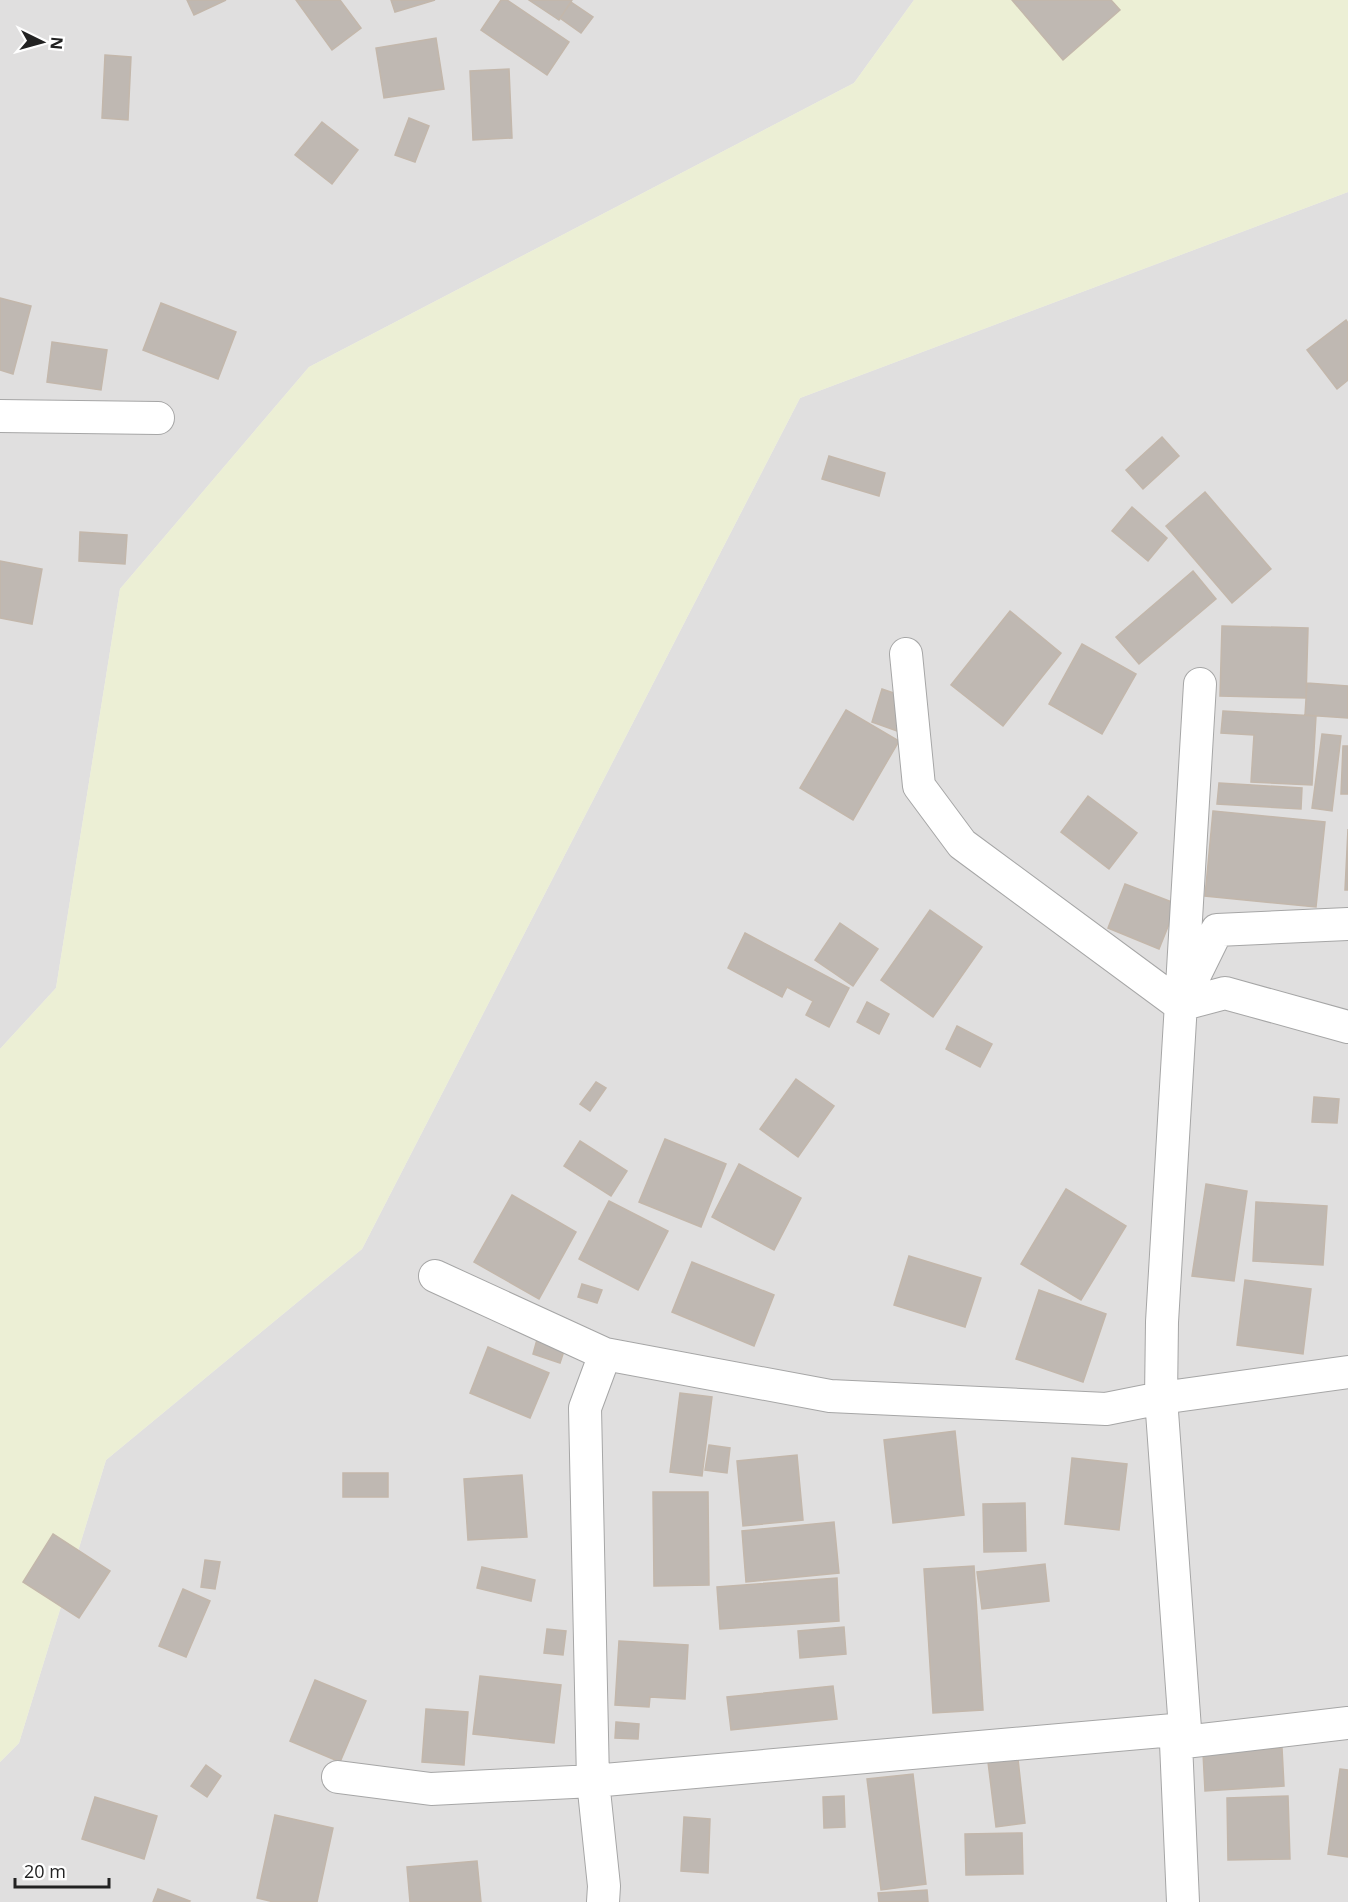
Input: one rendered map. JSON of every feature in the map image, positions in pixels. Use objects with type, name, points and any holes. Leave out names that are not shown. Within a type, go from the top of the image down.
[{"type":"street","points":[[0,416],[158,418]]},
{"type":"street","points":[[906,654],[919,786],[962,844],[1180,1005]]},
{"type":"street","points":[[1183,1902],[1181,1736],[1161,1398],[1162,1322],[1200,684]]},
{"type":"street","points":[[1180,1005],[1217,930],[1348,924]]},
{"type":"street","points":[[1180,1005],[1226,993],[1348,1027]]},
{"type":"street","points":[[435,1276],[605,1354],[830,1396],[1106,1409],[1161,1398],[1348,1372]]},
{"type":"street","points":[[603,1902],[604,1886],[593,1781],[585,1408],[605,1354]]},
{"type":"street","points":[[338,1778],[431,1789],[593,1781],[1348,1723]]},
{"type":"shaded area","points":[[0,0],[914,0],[854,83],[309,367],[120,589],[56,988],[0,1049]]},
{"type":"shaded area","points":[[1348,192],[1348,1902],[0,1902],[0,1762],[19,1743],[106,1460],[362,1249],[800,398]]},
{"type":"green space","points":[[914,0],[1348,0],[1348,192],[800,398],[362,1249],[106,1460],[19,1743],[0,1762],[0,1049],[56,988],[120,589],[309,367],[854,83]]},
{"type":"building","points":[[187,0],[226,0],[194,15]]},
{"type":"building","points":[[296,0],[340,0],[361,28],[332,50]]},
{"type":"building","points":[[391,0],[435,0],[395,12]]},
{"type":"building","points":[[501,0],[507,0],[569,42],[547,75],[481,30]]},
{"type":"building","points":[[529,0],[572,0],[559,20]]},
{"type":"building","points":[[1012,0],[1111,0],[1120,10],[1063,60]]},
{"type":"building","points":[[571,2],[593,17],[581,33],[560,18]]},
{"type":"building","points":[[436,38],[444,89],[384,98],[376,48]]},
{"type":"building","points":[[105,55],[131,57],[128,120],[102,118]]},
{"type":"building","points":[[509,69],[512,138],[473,140],[470,71]]},
{"type":"building","points":[[409,118],[429,126],[415,162],[395,155]]},
{"type":"building","points":[[322,122],[358,150],[332,184],[295,155]]},
{"type":"building","points":[[0,298],[31,306],[13,374],[0,370]]},
{"type":"building","points":[[161,303],[236,332],[218,379],[143,350]]},
{"type":"building","points":[[1346,320],[1348,323],[1348,380],[1337,389],[1307,350]]},
{"type":"building","points":[[52,342],[107,350],[101,390],[47,382]]},
{"type":"building","points":[[1162,437],[1179,456],[1143,489],[1126,470]]},
{"type":"building","points":[[829,456],[885,473],[879,496],[822,479]]},
{"type":"building","points":[[1205,492],[1271,569],[1232,603],[1166,526]]},
{"type":"building","points":[[1132,507],[1167,538],[1148,561],[1112,531]]},
{"type":"building","points":[[80,532],[127,535],[125,564],[79,561]]},
{"type":"building","points":[[0,561],[42,569],[32,624],[0,618]]},
{"type":"building","points":[[1193,571],[1216,599],[1139,664],[1116,637]]},
{"type":"building","points":[[1010,611],[1061,653],[1003,726],[951,685]]},
{"type":"building","points":[[1222,626],[1308,628],[1306,698],[1220,696]]},
{"type":"building","points":[[1082,644],[1136,674],[1102,734],[1049,704]]},
{"type":"building","points":[[1307,683],[1348,686],[1348,718],[1305,715]]},
{"type":"building","points":[[882,689],[911,699],[900,732],[872,722]]},
{"type":"building","points":[[846,710],[899,741],[853,820],[800,788]]},
{"type":"building","points":[[1223,711],[1316,716],[1312,785],[1251,782],[1254,735],[1221,733]]},
{"type":"building","points":[[1322,734],[1341,736],[1332,811],[1312,808]]},
{"type":"building","points":[[1343,746],[1348,746],[1348,794],[1341,794]]},
{"type":"building","points":[[1219,783],[1302,788],[1301,809],[1217,804]]},
{"type":"building","points":[[1088,796],[1137,833],[1109,869],[1061,832]]},
{"type":"building","points":[[1213,811],[1325,822],[1316,907],[1205,896]]},
{"type":"building","points":[[1348,829],[1348,890],[1345,890]]},
{"type":"building","points":[[1125,884],[1177,904],[1159,949],[1108,928]]},
{"type":"building","points":[[930,910],[982,947],[933,1017],[881,980]]},
{"type":"building","points":[[840,923],[878,949],[853,986],[815,960]]},
{"type":"building","points":[[745,933],[849,988],[829,1027],[806,1015],[813,1001],[787,987],[782,997],[728,968]]},
{"type":"building","points":[[867,1002],[889,1014],[879,1034],[857,1022]]},
{"type":"building","points":[[957,1026],[992,1044],[980,1067],[946,1049]]},
{"type":"building","points":[[796,1079],[834,1106],[798,1157],[760,1129]]},
{"type":"building","points":[[596,1082],[606,1088],[590,1111],[580,1104]]},
{"type":"building","points":[[1314,1097],[1339,1099],[1337,1123],[1312,1122]]},
{"type":"building","points":[[665,1139],[726,1164],[701,1227],[639,1202]]},
{"type":"building","points":[[580,1141],[627,1171],[611,1196],[564,1166]]},
{"type":"building","points":[[739,1164],[801,1198],[774,1250],[712,1217]]},
{"type":"building","points":[[1206,1184],[1247,1191],[1234,1281],[1192,1276]]},
{"type":"building","points":[[1066,1189],[1126,1226],[1081,1300],[1021,1264]]},
{"type":"building","points":[[512,1195],[576,1232],[539,1299],[474,1262]]},
{"type":"building","points":[[609,1201],[668,1231],[638,1290],[579,1259]]},
{"type":"building","points":[[1256,1202],[1327,1206],[1323,1265],[1253,1261]]},
{"type":"building","points":[[909,1256],[981,1278],[965,1327],[894,1305]]},
{"type":"building","points":[[692,1262],[774,1295],[754,1346],[672,1312]]},
{"type":"building","points":[[1245,1280],[1311,1289],[1303,1354],[1237,1345]]},
{"type":"building","points":[[582,1284],[602,1290],[597,1303],[578,1297]]},
{"type":"building","points":[[1039,1290],[1106,1314],[1083,1382],[1016,1359]]},
{"type":"building","points":[[538,1336],[566,1345],[560,1363],[533,1354]]},
{"type":"building","points":[[488,1347],[549,1373],[530,1418],[470,1393]]},
{"type":"building","points":[[680,1393],[712,1397],[702,1476],[670,1472]]},
{"type":"building","points":[[955,1431],[964,1515],[893,1523],[884,1440]]},
{"type":"building","points":[[709,1445],[730,1448],[727,1473],[705,1470]]},
{"type":"building","points":[[797,1455],[803,1520],[743,1526],[737,1461]]},
{"type":"building","points":[[1072,1458],[1127,1464],[1119,1530],[1065,1524]]},
{"type":"building","points":[[343,1473],[388,1473],[388,1497],[343,1497]]},
{"type":"building","points":[[522,1475],[527,1537],[468,1540],[464,1479]]},
{"type":"building","points":[[653,1492],[708,1492],[709,1585],[654,1586]]},
{"type":"building","points":[[1025,1503],[1026,1551],[984,1552],[983,1504]]},
{"type":"building","points":[[834,1522],[839,1573],[746,1582],[742,1531]]},
{"type":"building","points":[[53,1534],[110,1571],[79,1618],[23,1582]]},
{"type":"building","points":[[205,1560],[220,1562],[215,1589],[201,1587]]},
{"type":"building","points":[[1045,1564],[1049,1601],[982,1609],[977,1572]]},
{"type":"building","points":[[974,1566],[983,1710],[933,1713],[924,1569]]},
{"type":"building","points":[[482,1567],[535,1580],[531,1601],[477,1588]]},
{"type":"building","points":[[837,1578],[839,1621],[720,1629],[717,1587]]},
{"type":"building","points":[[183,1589],[210,1601],[186,1657],[159,1646]]},
{"type":"building","points":[[844,1627],[846,1654],[800,1658],[798,1631]]},
{"type":"building","points":[[547,1629],[566,1631],[563,1655],[544,1653]]},
{"type":"building","points":[[619,1641],[688,1645],[685,1699],[650,1697],[649,1707],[615,1705]]},
{"type":"building","points":[[480,1676],[561,1685],[554,1743],[473,1734]]},
{"type":"building","points":[[315,1680],[366,1701],[340,1762],[290,1741]]},
{"type":"building","points":[[833,1686],[837,1719],[731,1730],[727,1697]]},
{"type":"building","points":[[426,1709],[468,1712],[464,1765],[422,1762]]},
{"type":"building","points":[[616,1722],[639,1724],[638,1739],[615,1738]]},
{"type":"building","points":[[1282,1748],[1284,1786],[1205,1791],[1203,1753]]},
{"type":"building","points":[[1017,1750],[1025,1823],[996,1827],[987,1754]]},
{"type":"building","points":[[206,1765],[221,1776],[207,1797],[191,1786]]},
{"type":"building","points":[[1340,1769],[1348,1770],[1348,1857],[1328,1854]]},
{"type":"building","points":[[913,1774],[926,1884],[881,1890],[867,1779]]},
{"type":"building","points":[[844,1796],[845,1827],[824,1828],[823,1797]]},
{"type":"building","points":[[1288,1796],[1290,1859],[1228,1860],[1227,1798]]},
{"type":"building","points":[[95,1797],[157,1816],[144,1859],[82,1839]]},
{"type":"building","points":[[275,1815],[333,1828],[317,1902],[274,1902],[257,1898]]},
{"type":"building","points":[[684,1817],[710,1819],[708,1873],[681,1871]]},
{"type":"building","points":[[1022,1833],[1023,1874],[966,1875],[965,1834]]},
{"type":"building","points":[[477,1861],[481,1902],[410,1902],[407,1867]]},
{"type":"building","points":[[158,1889],[190,1901],[153,1902]]},
{"type":"building","points":[[927,1890],[928,1902],[879,1902],[878,1893]]}]
